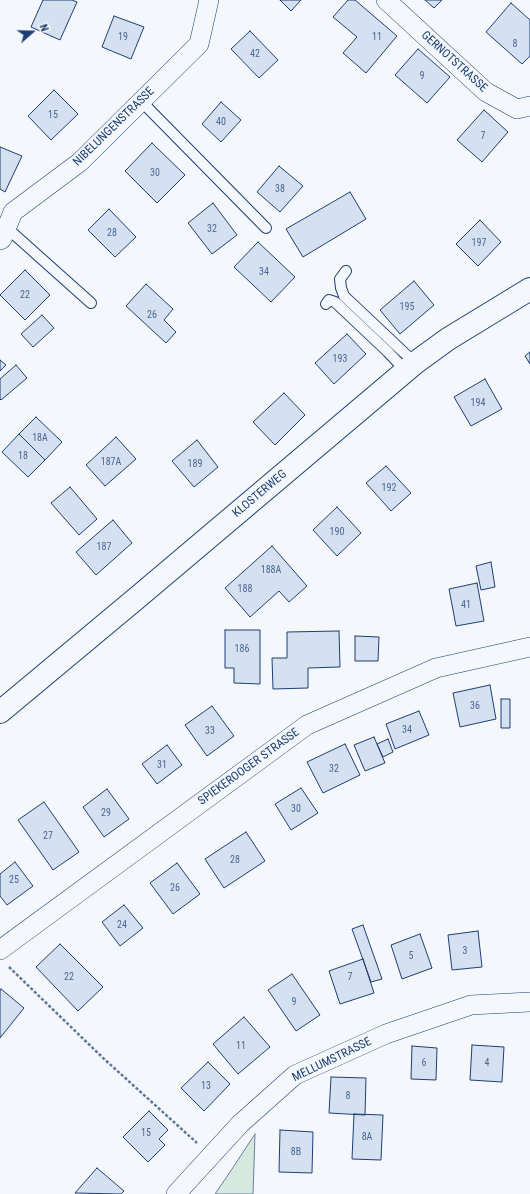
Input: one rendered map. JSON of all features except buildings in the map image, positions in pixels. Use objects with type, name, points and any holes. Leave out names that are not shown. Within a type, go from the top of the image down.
[{"type":"street","name":"NIBELUNGENSTRASSE","points":[[2,236],[13,212],[80,162],[199,44],[209,0]]},
{"type":"street","name":"GERNOTSTRASSE","points":[[386,0],[486,92],[517,109],[530,106]]},
{"type":"street","name":"KLOSTERWEG","points":[[0,712],[410,367],[448,339],[530,289]]},
{"type":"street","name":"SPIEKEROOGER STRASSE","points":[[3,957],[307,725],[436,668],[530,646]]},
{"type":"street","name":"MELLUMSTRASSE","points":[[176,1194],[210,1155],[240,1124],[295,1075],[386,1034],[471,1005],[530,1002]]},
{"type":"lane","points":[[141,101],[266,228]]},
{"type":"lane","points":[[2,236],[91,303]]},
{"type":"lane","points":[[346,271],[340,279],[344,296],[410,367]]},
{"type":"lane","points":[[326,304],[329,300],[335,302],[378,342],[410,367]]},
{"type":"path","points":[[3,957],[102,1057],[210,1155]]},
{"type":"shaded area","points":[[255,1134],[253,1194],[215,1194],[232,1169]]}]
